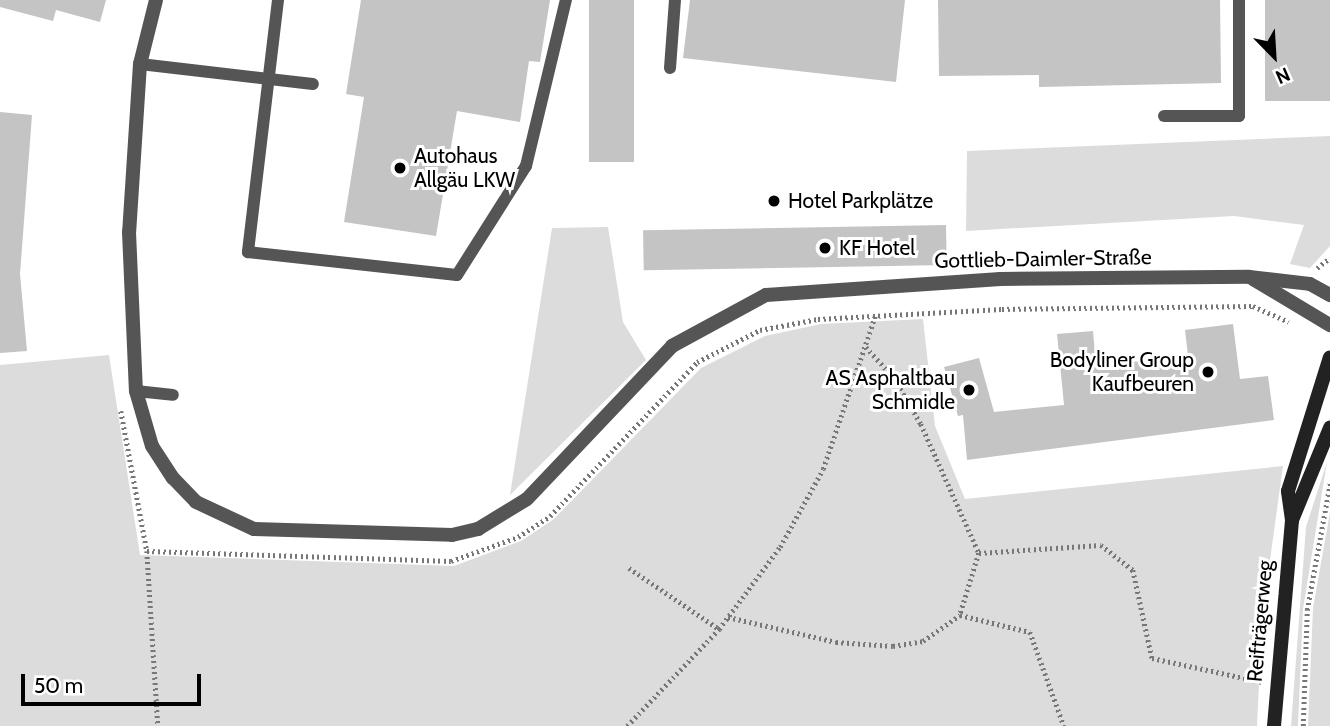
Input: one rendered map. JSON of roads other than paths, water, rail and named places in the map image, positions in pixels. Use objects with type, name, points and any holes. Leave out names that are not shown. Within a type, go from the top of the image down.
[{"type":"street","name":"Gottlieb-Daimler-Straße","points":[[156,0],[140,64],[129,232],[136,391],[152,446],[173,478],[196,502],[232,522],[452,535],[478,528],[527,499],[672,346],[766,295],[1000,279],[1249,277],[1310,284],[1330,295]]},
{"type":"street","points":[[1249,277],[1330,324]]},
{"type":"street","name":"Reifträgerweg","points":[[1274,726],[1292,520],[1288,491],[1330,357]]},
{"type":"street","name":"Reifträgerweg","points":[[1292,520],[1330,428]]},
{"type":"lane","points":[[278,0],[248,252],[457,275],[526,166],[566,0]]},
{"type":"lane","points":[[670,68],[675,0]]},
{"type":"lane","points":[[1164,116],[1239,116],[1238,0]]},
{"type":"lane","points":[[140,64],[313,84]]},
{"type":"lane","points":[[136,391],[173,395]]},
{"type":"place","name":"Autohaus Allgäu LKW","points":[[400,168]]},
{"type":"place","name":"Hotel Parkplätze","points":[[774,201]]},
{"type":"place","name":"KF Hotel","points":[[825,248]]},
{"type":"place","name":"Bodyliner Group Kaufbeuren","points":[[1208,372]]},
{"type":"place","name":"AS Asphaltbau Schmidle","points":[[969,390]]}]
